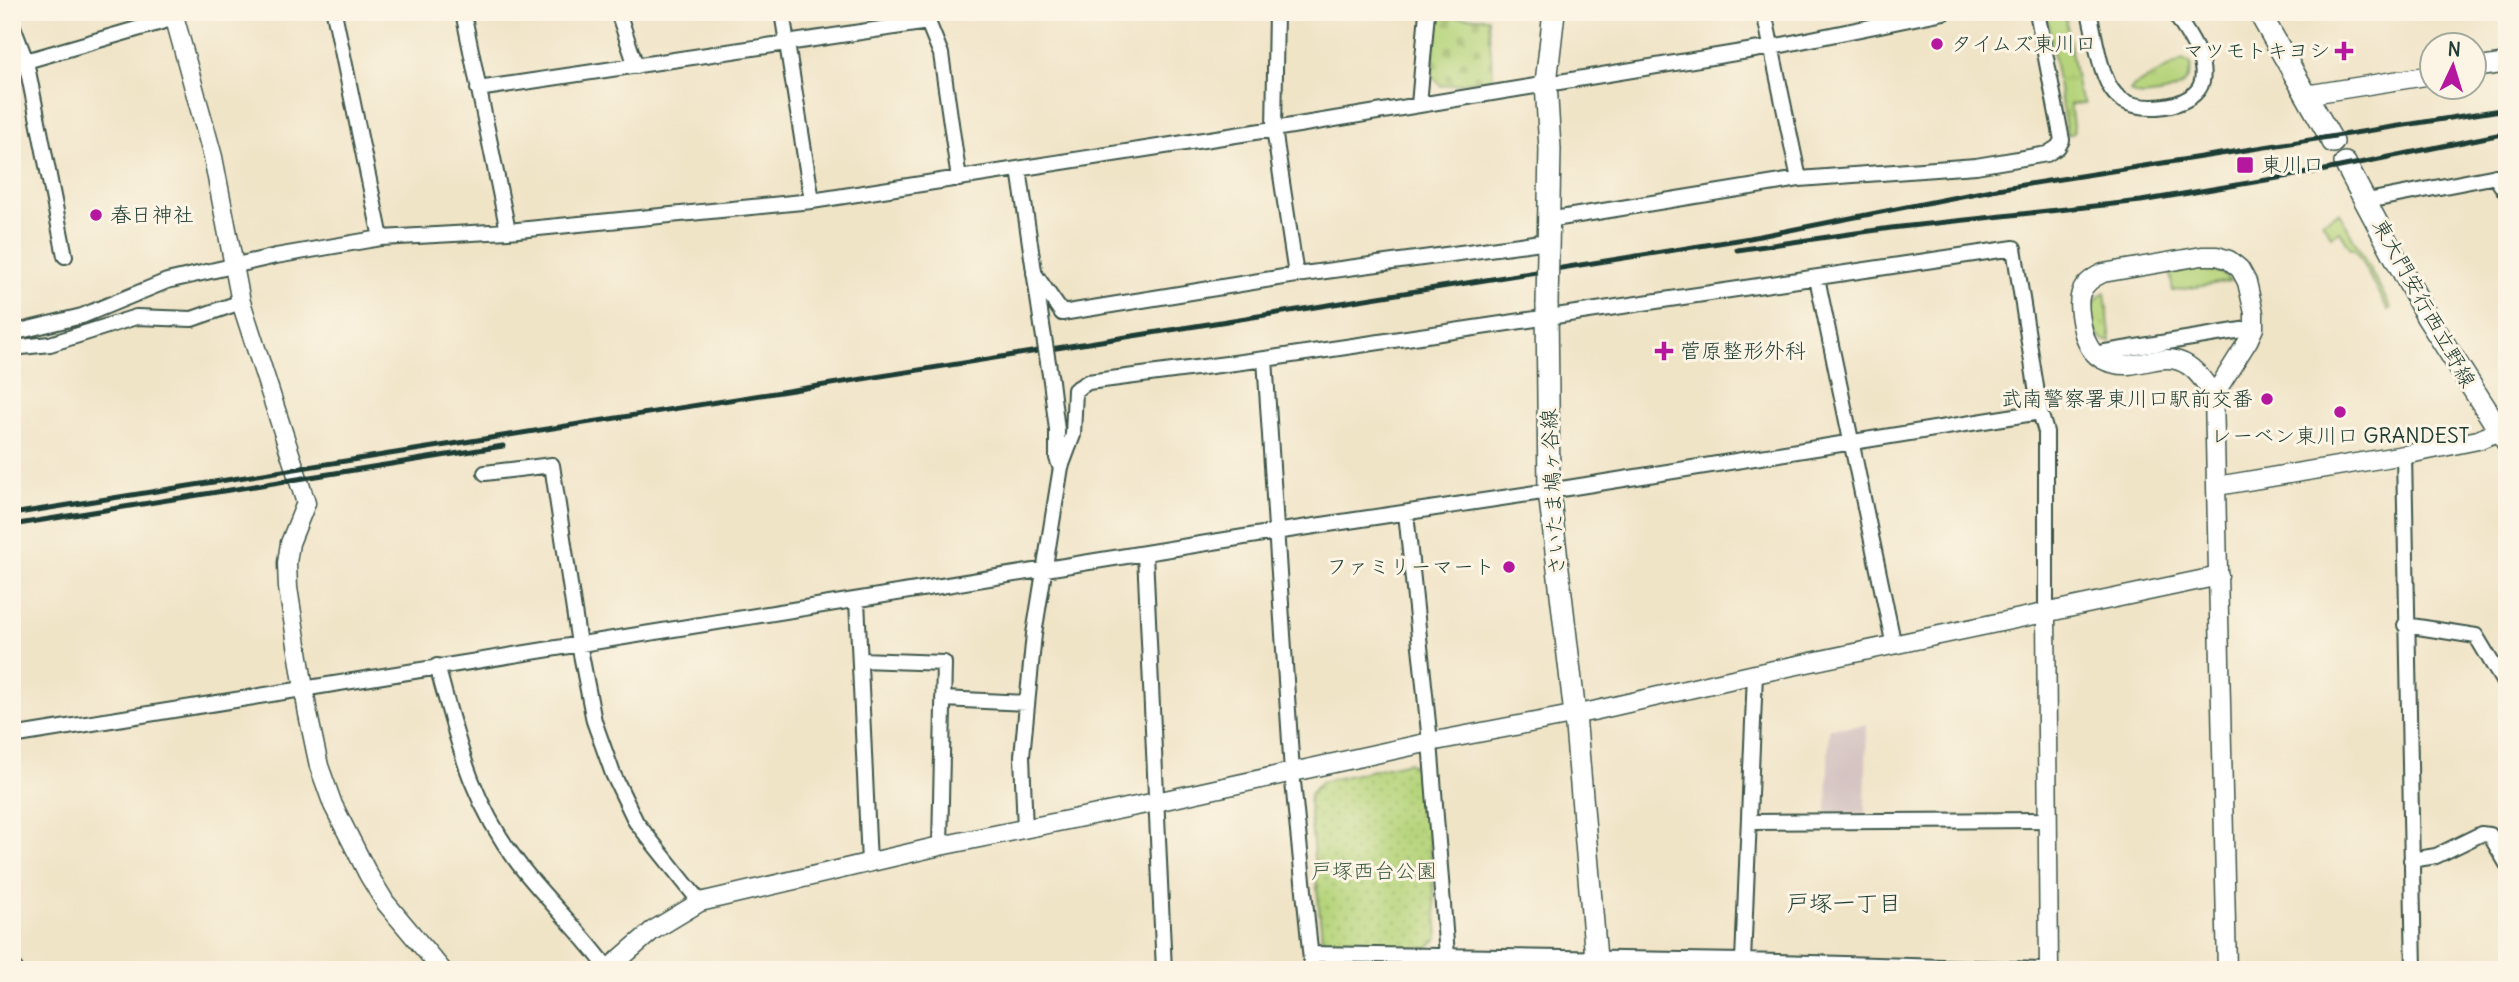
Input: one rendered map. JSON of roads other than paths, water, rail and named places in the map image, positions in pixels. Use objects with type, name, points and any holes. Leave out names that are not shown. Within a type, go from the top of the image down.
[{"type":"main road","name":"さいたま鳩ヶ谷線","points":[[1554,12],[1546,83],[1550,149],[1546,311],[1549,491],[1575,715],[1597,965]]},
{"type":"main road","points":[[2259,12],[2333,142]]},
{"type":"main road","name":"東大門安行西立野線","points":[[2345,163],[2427,317],[2503,436]]},
{"type":"street","points":[[334,12],[381,238]]},
{"type":"street","points":[[463,12],[508,231]]},
{"type":"street","points":[[618,12],[636,66]]},
{"type":"street","points":[[782,12],[812,201]]},
{"type":"street","points":[[1276,12],[1274,129],[1296,275]]},
{"type":"street","points":[[1419,106],[1427,12]]},
{"type":"street","points":[[1764,12],[1799,179]]},
{"type":"street","points":[[12,333],[82,316],[167,281],[232,265],[381,238],[508,231],[812,201],[1419,106],[1772,47],[1944,12]]},
{"type":"street","points":[[1034,274],[1062,313],[1549,238],[1799,179],[1976,166],[2047,154],[2058,147],[2062,140],[2037,12]]},
{"type":"street","points":[[2090,12],[2110,89],[2126,103],[2149,108],[2187,100],[2195,95],[2202,84],[2201,62],[2174,12]]},
{"type":"street","points":[[19,63],[174,15],[213,157],[241,302],[306,503],[290,543],[287,562],[288,588],[303,688],[319,766],[350,841],[385,902],[442,970]]},
{"type":"street","points":[[478,89],[928,22],[941,54],[959,178]]},
{"type":"street","points":[[12,24],[65,256]]},
{"type":"street","points":[[2488,66],[2507,63]]},
{"type":"street","points":[[2305,94],[2418,77]]},
{"type":"street","points":[[1020,169],[1051,381],[1057,430],[1057,458],[1061,467]]},
{"type":"street","points":[[2367,201],[2501,175],[2507,194]]},
{"type":"street","points":[[1026,830],[1022,756],[1034,634],[1061,467],[1073,435],[1075,390],[1088,382],[1265,359],[1546,311],[1817,278],[2014,248],[2040,412],[2046,432],[2049,970]]},
{"type":"street","points":[[2214,395],[2201,377],[2178,360],[2116,365],[2094,354],[2085,343],[2078,303],[2084,286],[2091,278],[2103,273],[2202,256],[2217,256],[2229,260],[2240,269],[2248,282],[2252,299],[2254,328],[2214,395],[2227,970]]},
{"type":"street","points":[[1817,278],[1894,646]]},
{"type":"street","points":[[12,348],[50,344],[136,317],[192,318],[241,302]]},
{"type":"street","points":[[2094,354],[2254,328]]},
{"type":"street","points":[[1265,359],[1292,772],[1312,970]]},
{"type":"street","points":[[12,736],[1275,532],[2040,412]]},
{"type":"street","points":[[2217,486],[2503,436]]},
{"type":"street","points":[[2404,455],[2414,970]]},
{"type":"street","points":[[485,473],[552,464],[579,644],[594,721],[613,774],[636,822],[700,902]]},
{"type":"street","points":[[1406,513],[1430,742],[1447,955]]},
{"type":"street","points":[[1145,554],[1164,970]]},
{"type":"street","points":[[437,666],[464,764],[474,791],[495,829],[518,863],[607,969],[652,930],[700,902],[940,846],[1026,830],[1430,742],[1575,715],[1755,674],[2219,576]]},
{"type":"street","points":[[857,600],[869,863]]},
{"type":"street","points":[[2406,625],[2476,636],[2507,688]]},
{"type":"street","points":[[861,660],[944,663],[940,846]]},
{"type":"street","points":[[1743,961],[1755,674]]},
{"type":"street","points":[[943,699],[1027,703]]},
{"type":"street","points":[[1750,822],[2048,820]]},
{"type":"street","points":[[2411,860],[2436,856],[2481,834],[2490,835],[2507,864]]},
{"type":"street","points":[[1311,954],[1447,955],[1597,965],[1743,961],[2042,970]]},
{"type":"street","points":[[12,965],[16,970]]},
{"type":"railway","points":[[12,514],[1750,238],[1997,189],[2507,109]]},
{"type":"railway","points":[[1737,250],[1891,228],[2141,201],[2320,171],[2507,133]]},
{"type":"railway","points":[[12,525],[503,446]]},
{"type":"place","name":"タイムズ東川口","points":[[1937,44]]},
{"type":"place","name":"マツモトキヨシ","points":[[2344,51]]},
{"type":"place","name":"東川口","points":[[2245,165]]},
{"type":"place","name":"春日神社","points":[[96,215]]},
{"type":"place","name":"菅原整形外科","points":[[1664,351]]},
{"type":"place","name":"武南警察署東川口駅前交番","points":[[2267,399]]},
{"type":"place","name":"レーベン東川口 GRANDEST","points":[[2340,412]]},
{"type":"place","name":"ファミリーマート","points":[[1509,567]]},
{"type":"district","name":"戸塚一丁目","points":[[1844,903]]},
{"type":"park label","name":"戸塚西台公園","points":[[1374,871]]}]
